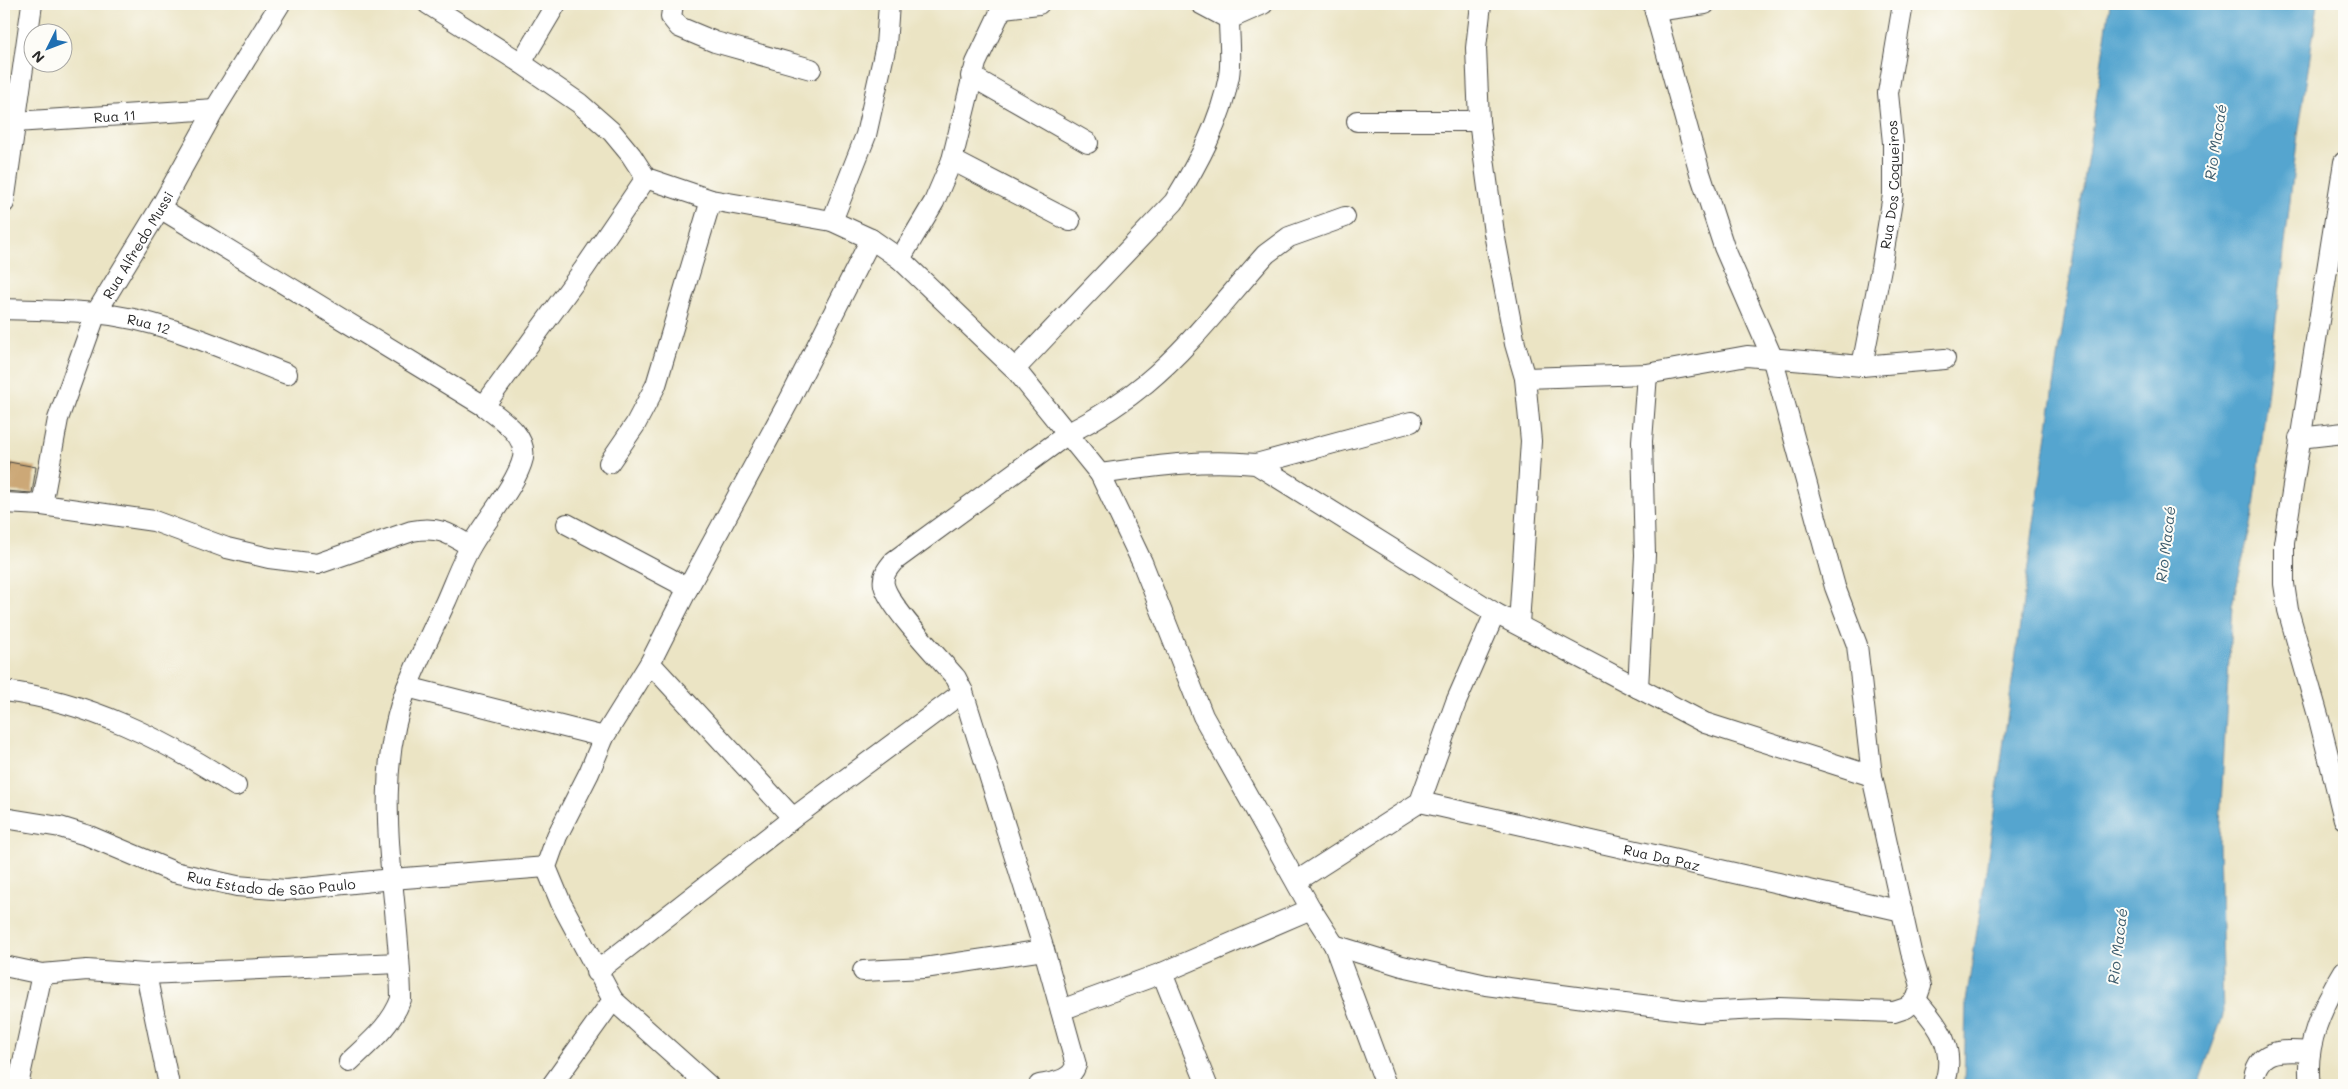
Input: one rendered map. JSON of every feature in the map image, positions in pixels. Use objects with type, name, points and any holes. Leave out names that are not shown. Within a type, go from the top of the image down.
[{"type":"street","points":[[4,203],[32,4]]},
{"type":"street","name":"Rua Alfredo Mussi","points":[[42,504],[58,419],[96,313],[160,208],[215,109],[280,4]]},
{"type":"street","points":[[428,4],[521,63],[579,103],[612,132],[632,155],[646,178],[710,200],[832,221],[870,239],[900,259],[1015,368],[1100,474],[1142,562],[1202,716],[1297,881],[1311,909],[1334,945],[1386,1085]]},
{"type":"street","points":[[521,63],[556,4]]},
{"type":"street","points":[[673,4],[671,17],[679,27],[715,42],[810,69]]},
{"type":"street","points":[[832,221],[866,135],[886,45],[889,4]]},
{"type":"street","points":[[900,259],[934,202],[952,160],[971,76],[1003,6],[1039,4]]},
{"type":"street","points":[[1201,4],[1230,19]]},
{"type":"street","points":[[1230,19],[1263,4]]},
{"type":"street","points":[[1480,4],[1476,48],[1479,121],[1494,233],[1513,335],[1525,378],[1531,441],[1519,624]]},
{"type":"street","points":[[1334,945],[1402,966],[1486,985],[1700,1012],[1778,1008],[1894,1012],[1906,1008],[1916,1000],[1921,986],[1911,952],[1872,776],[1858,645],[1835,587],[1772,357],[1724,247],[1700,173],[1654,8],[1705,4]]},
{"type":"street","name":"Rua Dos Coqueiros","points":[[1862,366],[1882,268],[1893,194],[1892,143],[1888,93],[1903,4]]},
{"type":"street","points":[[1015,368],[1174,202],[1193,170],[1222,107],[1230,74],[1230,19]]},
{"type":"street","points":[[971,76],[1088,143]]},
{"type":"street","name":"Rua 11","points":[[15,122],[215,109]]},
{"type":"street","points":[[1357,121],[1479,121]]},
{"type":"street","points":[[952,160],[1070,221]]},
{"type":"street","points":[[2344,162],[2299,438],[2284,543],[2284,584],[2292,627],[2319,719],[2344,819]]},
{"type":"street","points":[[484,406],[584,269],[646,178]]},
{"type":"street","points":[[609,463],[635,425],[656,384],[710,200]]},
{"type":"street","points":[[160,208],[484,406],[508,425],[518,436],[523,446],[523,458],[504,496],[470,546],[407,687],[394,734],[387,780],[401,999],[386,1026],[349,1062]]},
{"type":"street","points":[[1039,1085],[1065,1079],[1074,1070],[1076,1064],[1044,950],[963,692],[956,678],[891,601],[884,584],[886,571],[894,561],[1069,433],[1098,418],[1146,383],[1176,354],[1272,249],[1289,237],[1345,217]]},
{"type":"street","points":[[708,1085],[613,1000],[596,972],[561,903],[546,867],[557,836],[589,773],[604,737],[650,663],[688,588],[785,408],[870,239]]},
{"type":"street","name":"Rua 12","points":[[4,309],[96,313],[150,323],[191,336],[287,374]]},
{"type":"street","points":[[1525,378],[1647,374],[1747,356],[1862,366],[1945,360]]},
{"type":"street","points":[[1638,688],[1645,555],[1642,441],[1647,374]]},
{"type":"street","points":[[1100,474],[1172,463],[1216,461],[1256,464],[1411,422]]},
{"type":"street","points":[[2299,438],[2344,433]]},
{"type":"street","points":[[1256,464],[1495,613],[1705,724],[1872,776]]},
{"type":"street","points":[[4,503],[42,504],[154,521],[227,548],[269,558],[316,564],[428,528],[446,532],[470,546]]},
{"type":"street","points":[[567,524],[688,588]]},
{"type":"street","points":[[1297,881],[1420,802],[1456,702],[1495,613]]},
{"type":"street","points":[[650,663],[793,818]]},
{"type":"street","points":[[407,687],[604,737]]},
{"type":"street","points":[[4,691],[95,712],[169,746],[203,764],[236,786]]},
{"type":"street","points":[[596,972],[793,818],[963,692]]},
{"type":"street","name":"Rua Da Paz","points":[[1420,802],[1902,911]]},
{"type":"street","name":"Rua Estado de São Paulo","points":[[4,818],[60,827],[89,836],[174,872],[237,886],[286,890],[392,879],[546,867]]},
{"type":"street","points":[[1061,1010],[1162,973],[1311,909]]},
{"type":"street","points":[[863,970],[924,968],[1044,950]]},
{"type":"street","points":[[4,966],[42,974],[86,970],[146,974],[399,964]]},
{"type":"street","points":[[2310,1085],[2308,1072],[2310,1052],[2316,1027],[2328,997],[2344,971]]},
{"type":"street","points":[[1162,973],[1207,1085]]},
{"type":"street","points":[[18,1085],[42,974]]},
{"type":"street","points":[[146,974],[169,1085]]},
{"type":"street","points":[[552,1085],[613,1000]]},
{"type":"street","points":[[1916,1000],[1934,1020],[1949,1050],[1944,1085]]},
{"type":"street","points":[[2253,1085],[2257,1065],[2273,1052],[2310,1052]]},
{"type":"water","name":"Rio Macaé","points":[[2110,4],[2318,4],[2297,142],[2253,516],[2232,605],[2219,842],[2223,1016],[2198,1085],[1964,1085],[1966,1002]]},
{"type":"building","points":[[9,462],[36,467],[32,493],[5,491]]}]
